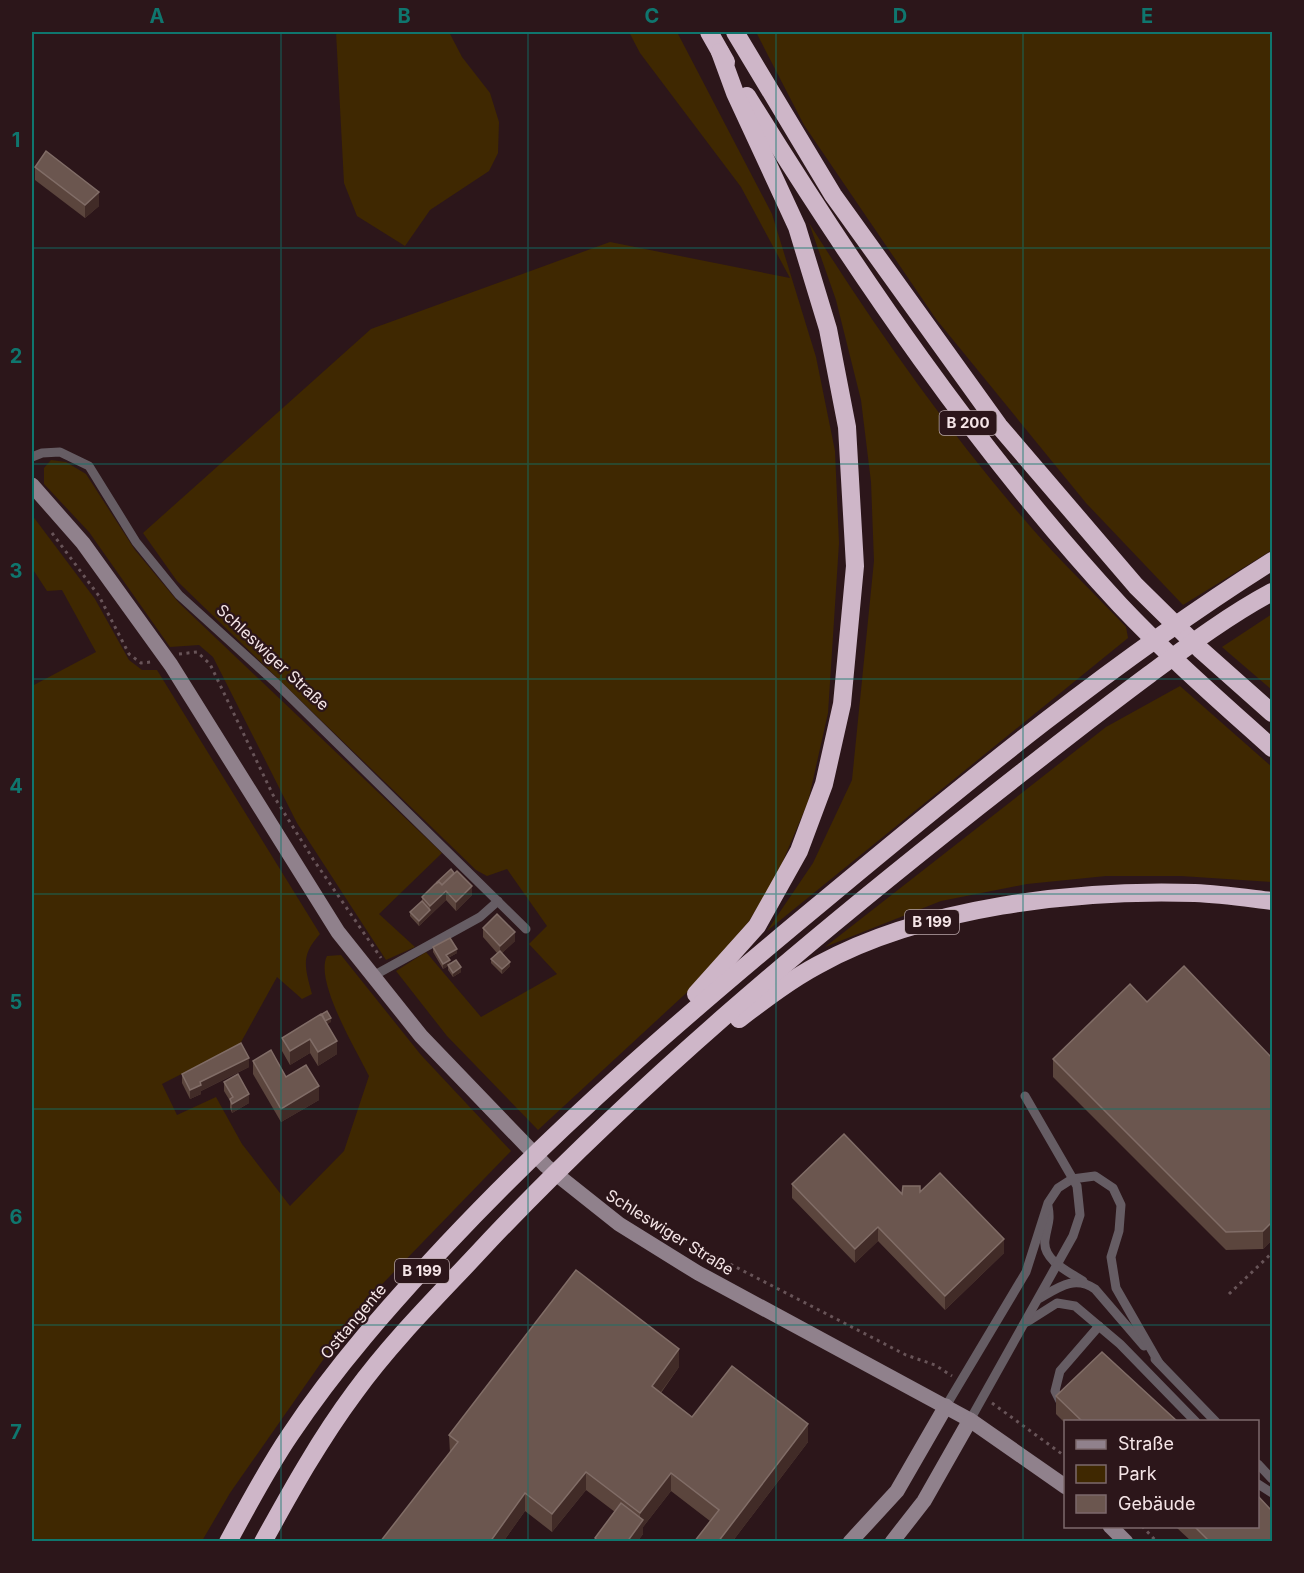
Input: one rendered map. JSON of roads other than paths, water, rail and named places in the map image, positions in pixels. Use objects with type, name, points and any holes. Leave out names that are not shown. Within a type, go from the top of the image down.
[{"type":"highway","name":"B 200","points":[[709,32],[818,211],[982,441],[1120,604],[1184,669],[1272,748]]},
{"type":"highway","name":"B 200","points":[[735,32],[833,195],[999,426],[1137,586],[1201,650],[1272,713]]},
{"type":"highway","points":[[617,1075],[711,979],[758,926],[803,840],[824,784],[843,692],[855,566],[845,416],[828,328],[797,227],[735,93],[720,52]]},
{"type":"highway","name":"B 199","points":[[617,1075],[867,864],[1106,674],[1272,561]]},
{"type":"highway","points":[[639,1093],[773,974],[882,882],[1129,690],[1247,605],[1272,592]]},
{"type":"highway","name":"B 199","points":[[262,1542],[349,1400],[401,1335],[530,1198],[639,1093],[766,999],[818,964],[879,937],[956,915],[1079,895],[1196,893],[1272,900]]},
{"type":"highway","name":"Osttangente","points":[[228,1542],[289,1436],[382,1314],[506,1181],[617,1075]]},
{"type":"main road","name":"Schleswiger Straße","points":[[32,484],[89,551],[171,665],[338,932],[421,1036],[546,1166],[592,1205],[698,1273],[946,1406],[970,1420],[1064,1486]]},
{"type":"main road","points":[[850,1542],[897,1491],[946,1406]]},
{"type":"main road","points":[[891,1542],[924,1501],[970,1420]]},
{"type":"main road","points":[[1111,1528],[1126,1542]]},
{"type":"lane","name":"Schleswiger Straße","points":[[32,457],[42,453],[60,452],[89,466],[136,542],[179,594],[277,684],[526,928]]},
{"type":"lane","points":[[373,976],[480,917],[498,901]]},
{"type":"lane","points":[[970,1420],[1073,1236],[1080,1215],[1077,1186],[1025,1096]]},
{"type":"lane","points":[[946,1406],[1026,1272],[1048,1203],[1058,1188],[1072,1179],[1095,1176],[1113,1188],[1121,1205],[1119,1231],[1111,1257],[1116,1288],[1159,1363]]},
{"type":"lane","points":[[1048,1203],[1051,1224],[1045,1240],[1046,1249],[1057,1264],[1095,1289],[1159,1363],[1214,1420]]},
{"type":"lane","points":[[1039,1298],[1065,1284],[1085,1282]]},
{"type":"lane","points":[[1025,1323],[1057,1303],[1075,1306],[1099,1326],[1194,1420]]},
{"type":"lane","points":[[1064,1406],[1055,1391],[1060,1371],[1099,1326]]},
{"type":"lane","points":[[1259,1466],[1272,1479]]},
{"type":"lane","points":[[1259,1485],[1272,1493]]}]
